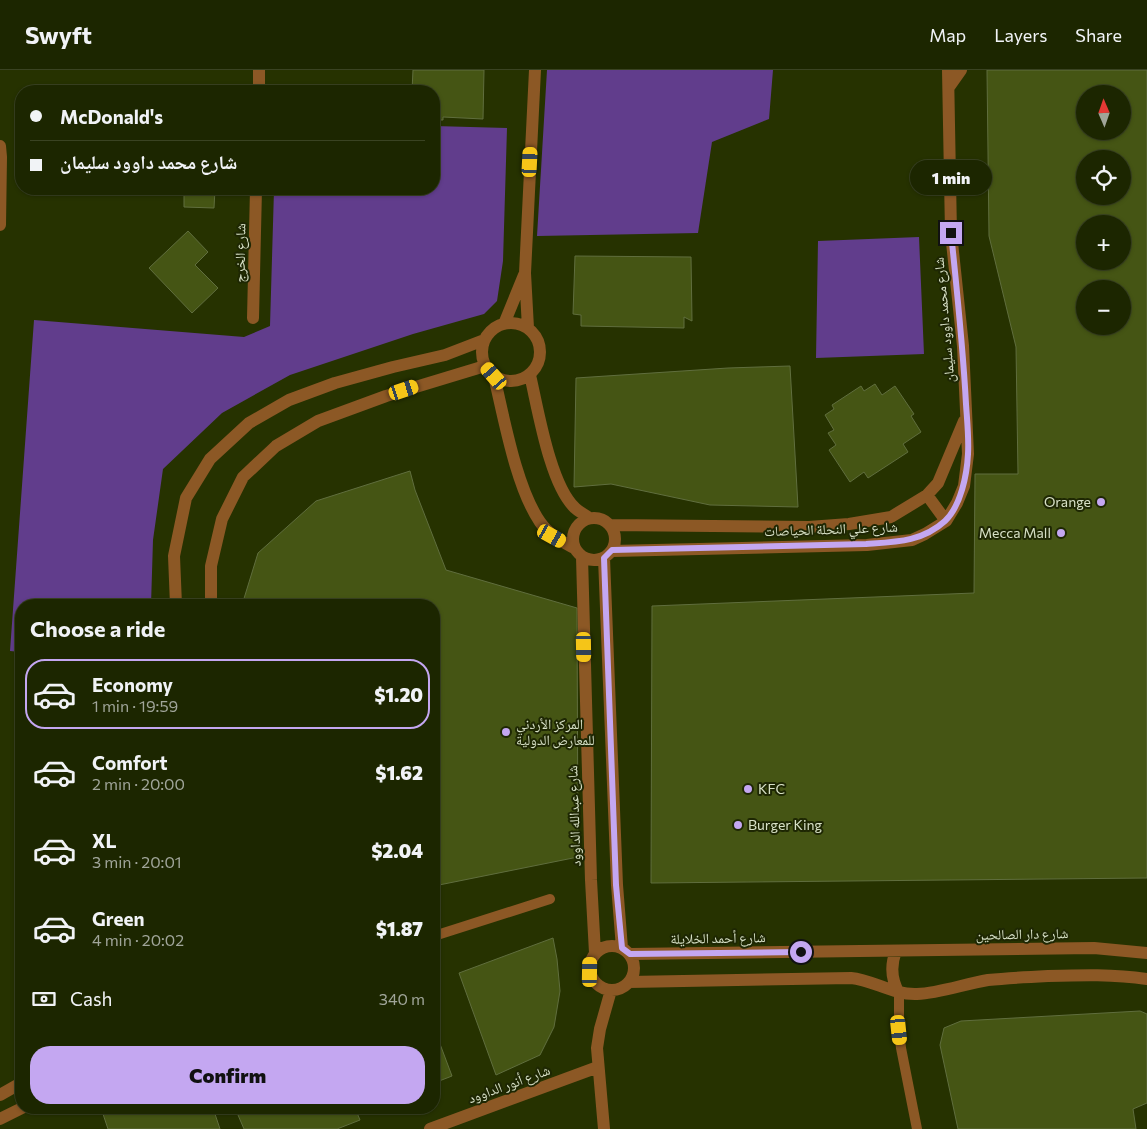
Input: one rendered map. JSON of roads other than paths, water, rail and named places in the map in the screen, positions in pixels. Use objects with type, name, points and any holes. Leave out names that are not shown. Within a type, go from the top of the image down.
[{"type":"street","points":[[259,70],[259,85]]},
{"type":"street","points":[[528,328],[526,273],[534,70]]},
{"type":"street","name":"شارع محمد داوود سليمان","points":[[948,70],[951,233],[963,346],[966,417]]},
{"type":"street","points":[[949,87],[961,70]]},
{"type":"street","points":[[0,146],[0,226]]},
{"type":"street","name":"شارع الخرج","points":[[253,318],[256,195]]},
{"type":"street","points":[[504,324],[526,273]]},
{"type":"street","points":[[176,599],[174,556],[186,498],[210,458],[249,423],[290,400],[335,383],[445,355],[484,340],[492,330],[504,324],[512,323],[528,328],[537,338],[541,351],[538,364],[530,374],[519,381],[506,381],[489,371],[386,396],[318,421],[276,446],[243,477],[222,519],[211,566],[211,599]]},
{"type":"street","points":[[484,340],[482,354],[489,371],[519,474],[531,506],[540,523],[552,536],[578,553],[594,560],[608,554]]},
{"type":"street","points":[[530,374],[546,446],[561,486],[574,508],[588,517],[600,518],[611,525],[616,537],[608,554],[616,885],[626,951],[633,963],[633,973],[629,982],[621,988],[611,990],[602,987],[594,981],[590,972],[590,962],[595,953],[603,948],[612,946],[626,951]]},
{"type":"street","points":[[927,495],[946,521],[957,503],[964,486],[968,454],[966,417]]},
{"type":"street","name":"شارع علي النحلة الحياصات","points":[[611,525],[809,527],[849,524],[891,517],[927,495],[938,483],[966,417]]},
{"type":"street","points":[[578,553],[572,535],[577,524],[588,517]]},
{"type":"street","name":"شارع علي النحلة الحياصات","points":[[608,554],[892,542],[912,540],[946,521]]},
{"type":"street","name":"شارع عبدالله الداوود","points":[[578,553],[595,953]]},
{"type":"street","name":"شارع دار الصالحين","points":[[896,951],[1094,948],[1147,953]]},
{"type":"street","name":"شارع أحمد الخلايلة","points":[[626,951],[896,951]]},
{"type":"street","points":[[896,951],[893,959],[892,976],[899,993]]},
{"type":"street","points":[[629,982],[850,978],[870,982],[899,993],[916,994],[961,985],[1013,978],[1087,975],[1130,976],[1147,979]]},
{"type":"street","points":[[604,1129],[597,1048],[600,1029],[611,990]]},
{"type":"street","name":"شارع أنور الداوود","points":[[430,1129],[598,1067]]},
{"type":"street","points":[[0,1095],[15,1086]]},
{"type":"street","points":[[0,1119],[15,1112]]},
{"type":"lane","points":[[440,934],[550,899]]},
{"type":"lane","points":[[899,993],[901,1048],[918,1129]]},
{"type":"place","name":"Orange","points":[[1101,502]]},
{"type":"place","name":"Mecca Mall","points":[[1061,533]]},
{"type":"place","name":"المركز الأردني للمعارض الدولية","points":[[506,732]]},
{"type":"place","name":"KFC","points":[[748,789]]},
{"type":"place","name":"Burger King","points":[[738,825]]}]
